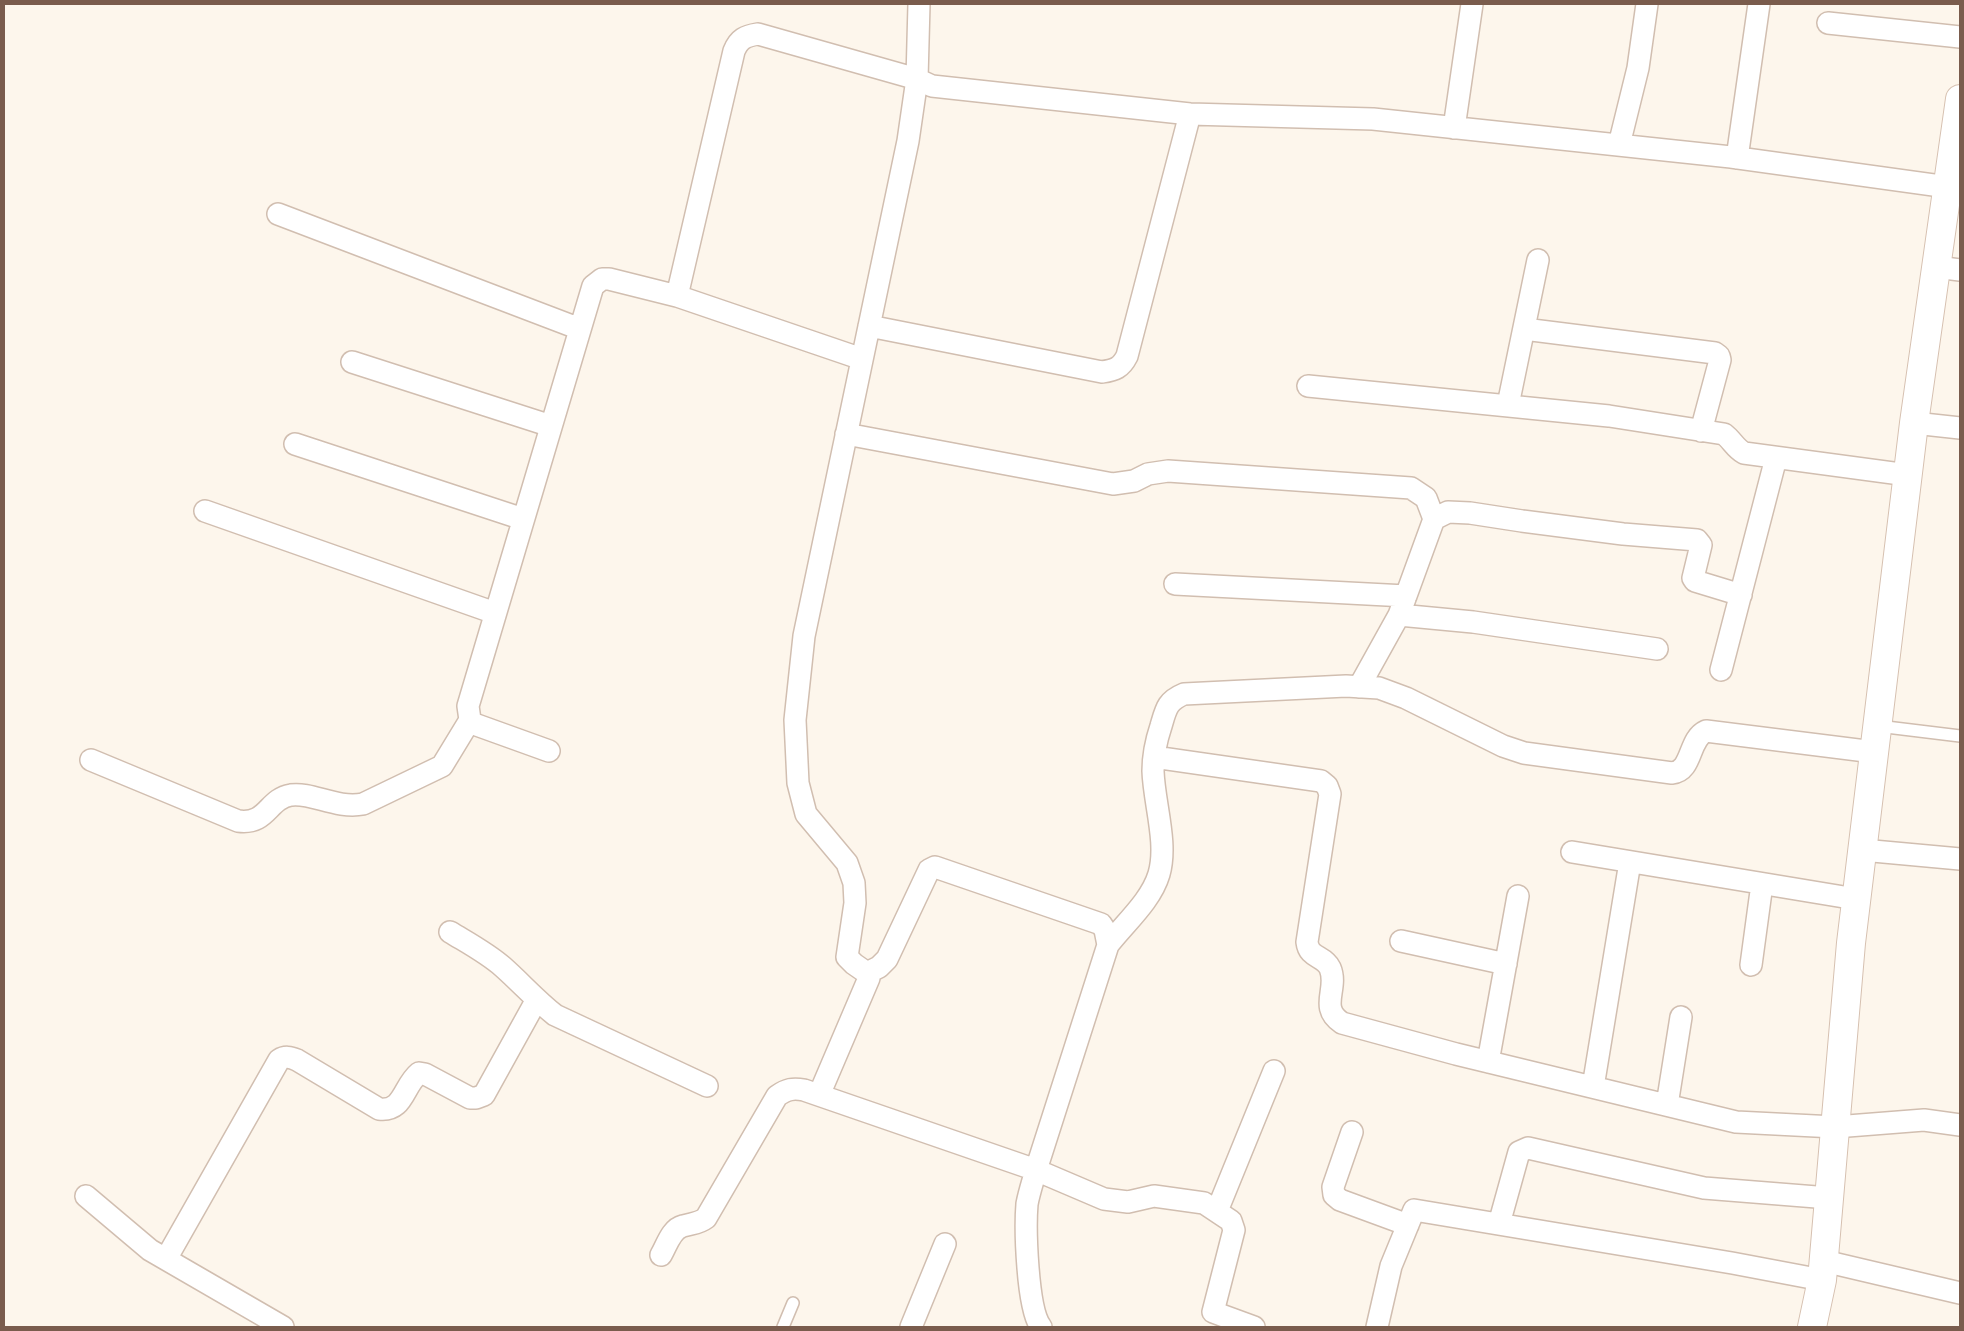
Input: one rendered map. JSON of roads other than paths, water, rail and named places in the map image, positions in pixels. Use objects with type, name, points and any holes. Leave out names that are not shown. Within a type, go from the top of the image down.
[{"type":"street","points":[[819,1095],[869,978],[868,973],[848,960],[855,904],[854,884],[847,863],[806,814],[801,800],[794,720],[804,636],[908,140],[917,79],[918,4]]},
{"type":"street","points":[[1454,128],[1472,4]]},
{"type":"street","points":[[1619,145],[1638,68],[1647,4]]},
{"type":"street","points":[[1737,158],[1759,4]]},
{"type":"street","points":[[1828,23],[1960,37]]},
{"type":"street","points":[[677,296],[737,43],[745,36],[758,34],[917,79],[932,86],[1190,114],[1373,120],[1454,128],[1737,158],[1948,188]]},
{"type":"street","points":[[1812,1327],[1823,1270],[1856,899],[1914,423],[1948,269],[1948,188],[1960,99]]},
{"type":"street","points":[[869,326],[1102,372],[1114,370],[1123,365],[1127,356],[1190,114]]},
{"type":"street","points":[[278,214],[580,329]]},
{"type":"street","points":[[1508,405],[1538,260]]},
{"type":"street","points":[[548,751],[474,724],[470,720],[468,706],[593,286],[602,279],[677,296],[862,359]]},
{"type":"street","points":[[1524,329],[1715,353],[1719,356],[1720,360],[1702,430]]},
{"type":"street","points":[[352,362],[551,426]]},
{"type":"street","points":[[1308,386],[1609,416],[1724,434],[1730,439],[1737,450],[1744,453],[1908,475]]},
{"type":"street","points":[[1914,423],[1960,428]]},
{"type":"street","points":[[846,434],[1113,484],[1134,481],[1148,474],[1168,471],[1411,488],[1426,498],[1434,519],[1403,606],[1359,687]]},
{"type":"street","points":[[295,444],[524,519]]},
{"type":"street","points":[[1721,670],[1776,458]]},
{"type":"street","points":[[205,511],[495,613]]},
{"type":"street","points":[[1434,519],[1448,512],[1470,513],[1522,522],[1623,534],[1697,540],[1701,545],[1693,578],[1695,581],[1740,595]]},
{"type":"street","points":[[1175,584],[1403,606],[1473,622],[1657,649]]},
{"type":"street","points":[[1041,1327],[1034,1313],[1031,1292],[1026,1221],[1028,1201],[1036,1170],[1108,945],[1152,891],[1160,872],[1161,844],[1153,771],[1154,747],[1166,710],[1174,698],[1184,694],[1346,686],[1379,688],[1406,698],[1503,746],[1524,753],[1672,773],[1678,772],[1684,767],[1697,738],[1706,732],[1876,739]]},
{"type":"street","points":[[91,760],[238,821],[256,821],[280,800],[290,795],[300,795],[351,806],[363,804],[442,766],[470,720]]},
{"type":"street","points":[[1154,757],[1321,781],[1327,786],[1330,794],[1307,942],[1308,949],[1313,955],[1324,961],[1329,967],[1331,976],[1330,1010],[1334,1018],[1342,1023],[1488,1062],[1736,1122],[1836,1127],[1924,1120],[1960,1125]]},
{"type":"street","points":[[1862,850],[1960,858]]},
{"type":"street","points":[[1572,852],[1856,899]]},
{"type":"street","points":[[1593,1087],[1630,862]]},
{"type":"street","points":[[868,973],[879,967],[886,959],[929,870],[935,867],[1101,924],[1107,936],[1108,945]]},
{"type":"street","points":[[1751,965],[1762,884]]},
{"type":"street","points":[[1488,1062],[1518,896]]},
{"type":"street","points":[[450,932],[487,954],[503,967],[536,1001],[555,1015],[707,1086]]},
{"type":"street","points":[[1400,941],[1506,964]]},
{"type":"street","points":[[166,1259],[279,1060],[289,1057],[297,1060],[379,1109],[388,1110],[398,1104],[419,1073],[425,1074],[470,1098],[476,1098],[484,1095],[536,1001]]},
{"type":"street","points":[[1668,1105],[1681,1016]]},
{"type":"street","points":[[1217,1211],[1274,1071]]},
{"type":"street","points":[[661,1255],[675,1230],[684,1226],[698,1224],[706,1218],[777,1096],[785,1090],[793,1088],[819,1095],[1036,1170],[1104,1199],[1128,1202],[1154,1196],[1204,1203],[1231,1221],[1234,1230],[1211,1318]]},
{"type":"street","points":[[1352,1132],[1333,1187],[1334,1195],[1340,1200],[1408,1225]]},
{"type":"street","points":[[1499,1224],[1518,1152],[1528,1148],[1704,1188],[1829,1198]]},
{"type":"street","points":[[86,1196],[150,1250],[283,1327]]},
{"type":"street","points":[[1377,1327],[1391,1266],[1414,1210],[1732,1262],[1823,1270],[1960,1293]]},
{"type":"street","points":[[911,1327],[945,1244]]},
{"type":"street","points":[[1211,1318],[1213,1312],[1254,1327]]},
{"type":"lane","points":[[1876,739],[1960,736]]},
{"type":"lane","points":[[783,1327],[793,1303]]}]
